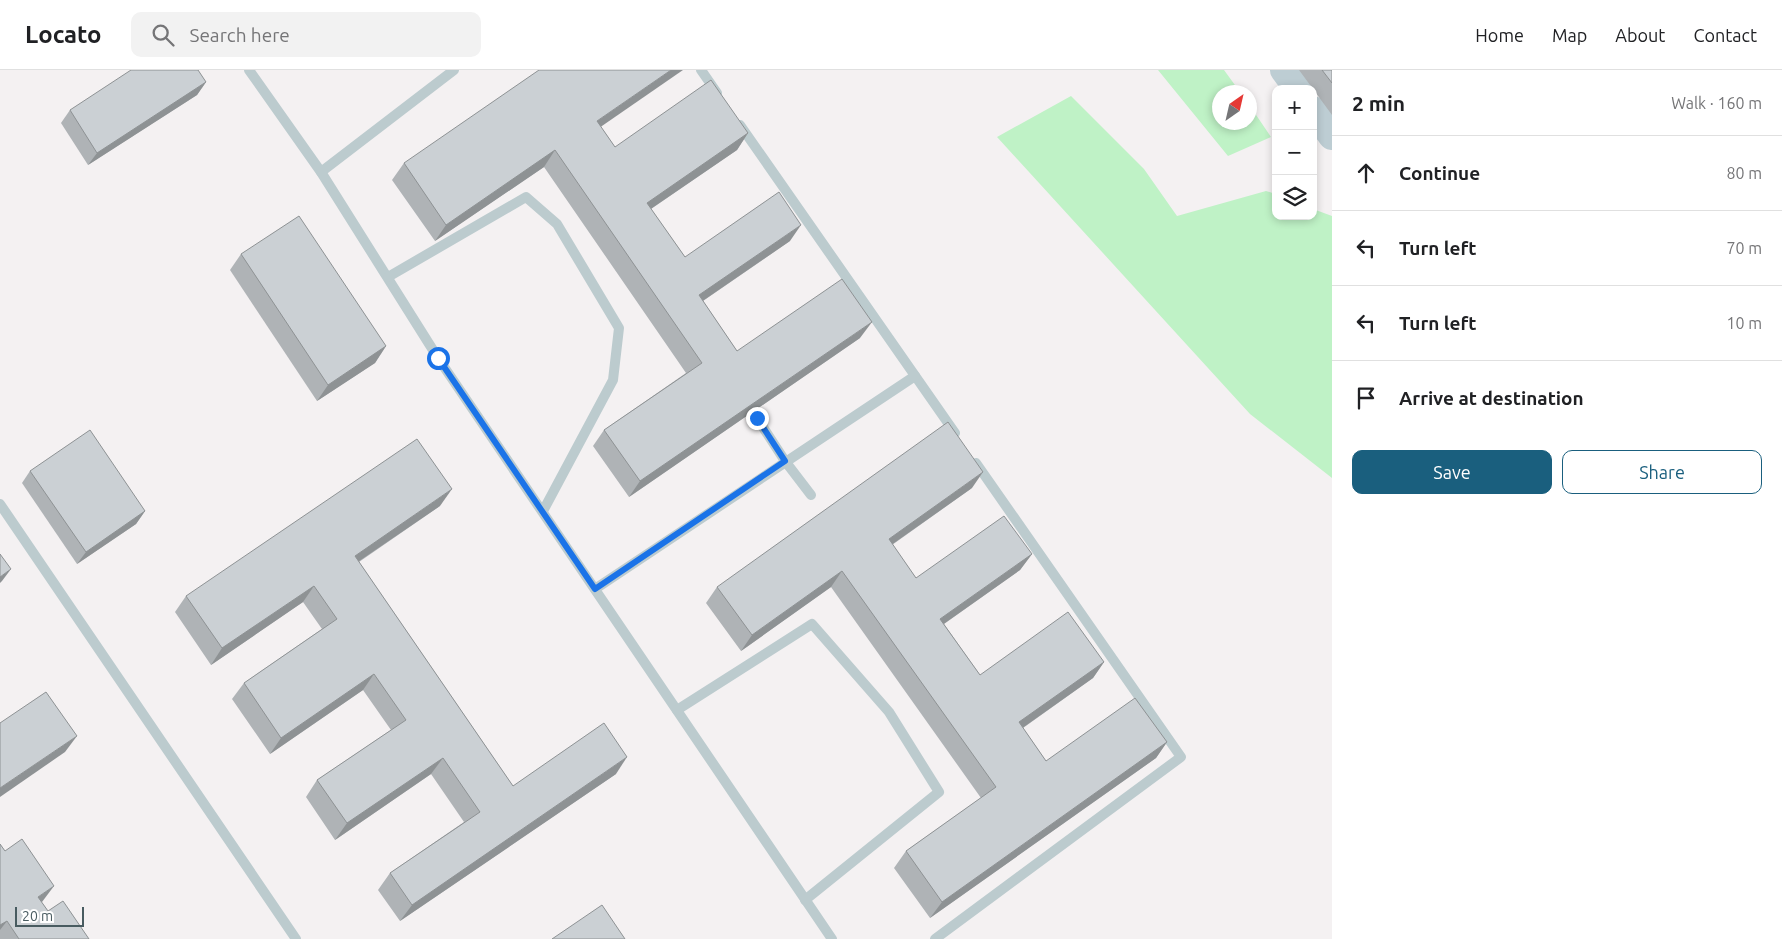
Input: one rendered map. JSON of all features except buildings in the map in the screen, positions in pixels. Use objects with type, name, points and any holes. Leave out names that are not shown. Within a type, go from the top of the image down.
[{"type":"street","points":[[1284,70],[1295,85]]},
{"type":"street","points":[[1317,115],[1332,136]]},
{"type":"lane","points":[[249,70],[321,172],[438,358],[832,939]]},
{"type":"lane","points":[[321,172],[454,70]]},
{"type":"lane","points":[[701,70],[724,102]]},
{"type":"lane","points":[[735,119],[960,440]]},
{"type":"lane","points":[[388,278],[526,197],[557,224],[620,328],[613,380],[543,511]]},
{"type":"lane","points":[[595,589],[915,376]]},
{"type":"lane","points":[[757,418],[810,495]]},
{"type":"lane","points":[[935,939],[1181,757],[972,457]]},
{"type":"lane","points":[[0,504],[296,939]]},
{"type":"lane","points":[[677,710],[812,624],[889,712],[939,792],[805,900]]},
{"type":"green space","points":[[1158,70],[1224,70],[1235,85],[1212,85],[1212,130],[1257,130],[1257,116],[1271,137],[1228,156]]},
{"type":"green space","points":[[1071,96],[1144,169],[1177,216],[1266,191],[1272,193],[1272,220],[1317,220],[1317,210],[1332,216],[1332,478],[1250,414],[997,137]]},
{"type":"route","points":[[438,358],[595,589],[785,461],[757,418]]}]
